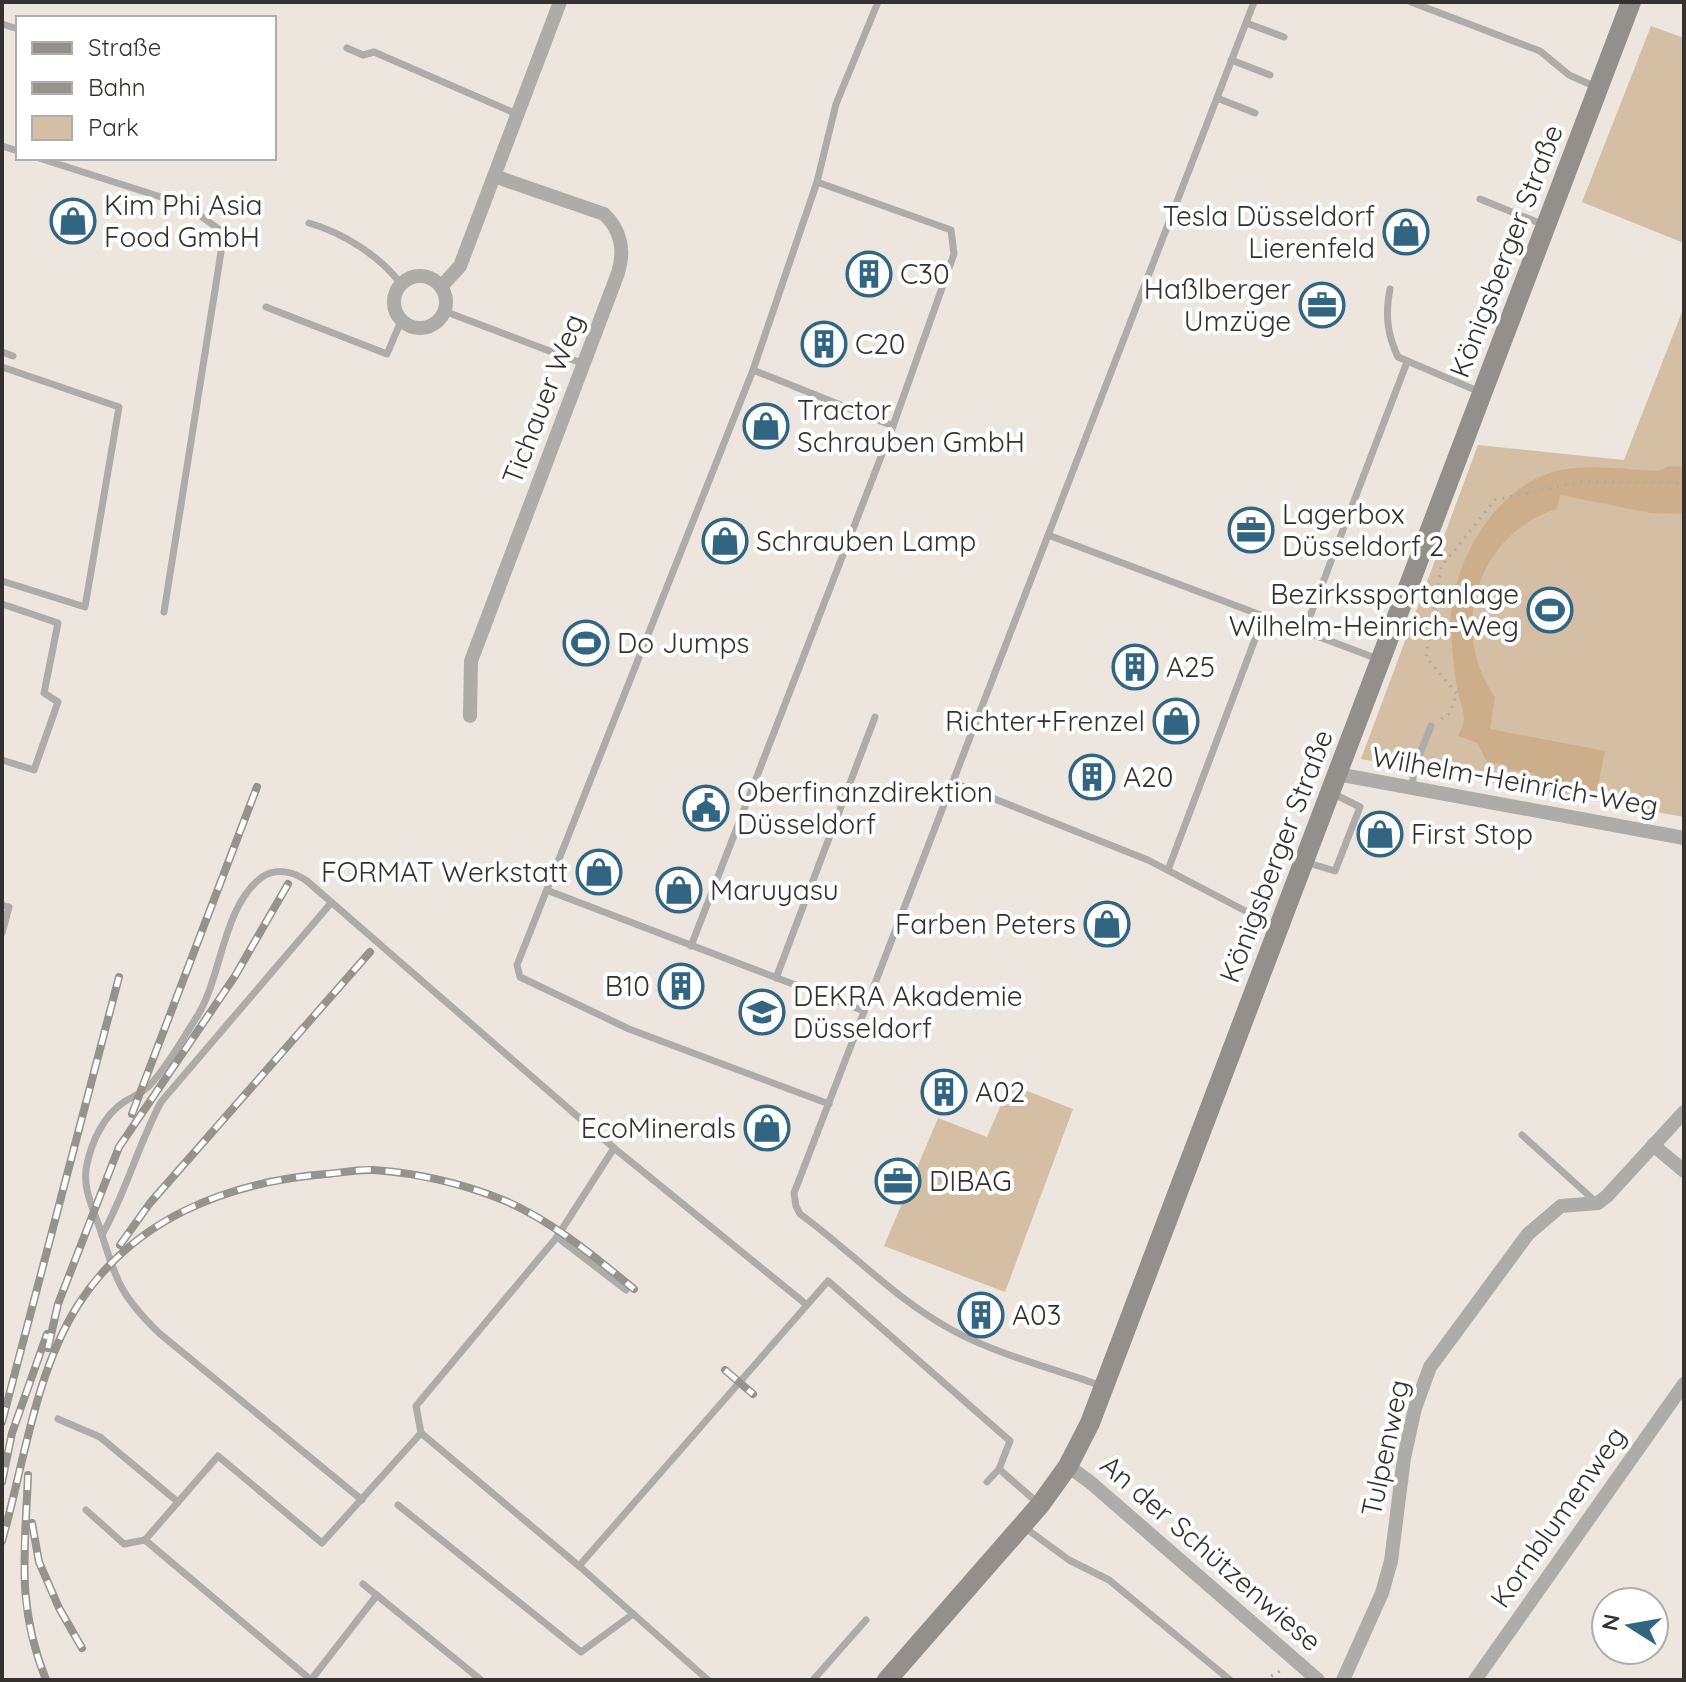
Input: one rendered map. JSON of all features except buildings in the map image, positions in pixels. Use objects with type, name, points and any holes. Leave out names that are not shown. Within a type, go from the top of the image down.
[{"type":"main road","name":"Königsberger Straße","points":[[887,1680],[1040,1505],[1082,1442],[1631,2]]},
{"type":"street","points":[[441,287],[450,281],[460,266],[560,2]]},
{"type":"street","name":"Tichauer Weg","points":[[470,716],[471,661],[584,364],[621,263],[623,249],[613,223],[604,214],[494,176]]},
{"type":"street","points":[[410,277],[433,279],[441,287],[446,301],[438,321],[428,327],[416,328],[401,321],[393,305],[401,284],[410,277]]},
{"type":"street","name":"Wilhelm-Heinrich-Weg","points":[[1333,783],[1413,788],[1684,838]]},
{"type":"street","points":[[1598,1203],[1684,1112]]},
{"type":"street","points":[[1653,1145],[1684,1171]]},
{"type":"street","name":"Tulpenweg","points":[[1343,1680],[1385,1583],[1391,1561],[1404,1458],[1415,1408],[1430,1367],[1528,1234],[1561,1206],[1598,1203]]},
{"type":"street","name":"Kornblumenweg","points":[[1475,1680],[1684,1384]]},
{"type":"street","name":"An der Schützenwiese","points":[[1068,1466],[1318,1680]]},
{"type":"lane","points":[[829,1104],[641,1034],[520,977],[517,965],[549,891],[753,370],[817,182],[836,104],[878,2]]},
{"type":"lane","points":[[1104,1387],[951,1329],[920,1309],[800,1214],[794,1193],[1254,2]]},
{"type":"lane","points":[[1411,2],[1540,51],[1569,75],[1598,88]]},
{"type":"lane","points":[[1246,23],[1284,37]]},
{"type":"lane","points":[[347,48],[363,55],[374,52],[517,114]]},
{"type":"lane","points":[[1231,60],[1270,75]]},
{"type":"lane","points":[[1217,98],[1255,113]]},
{"type":"lane","points":[[45,160],[186,205],[224,233],[164,612]]},
{"type":"lane","points":[[691,946],[893,426],[954,254],[951,230],[817,182]]},
{"type":"lane","points":[[1480,199],[1546,226]]},
{"type":"lane","points":[[309,223],[332,230],[389,268],[401,284]]},
{"type":"lane","points":[[1390,289],[1386,314],[1391,341],[1398,357],[1482,393]]},
{"type":"lane","points":[[266,307],[387,354],[401,321]]},
{"type":"lane","points":[[444,311],[584,364]]},
{"type":"lane","points":[[2,352],[13,356]]},
{"type":"lane","points":[[1304,632],[1407,362]]},
{"type":"lane","points":[[2,367],[119,407],[85,607],[2,581]]},
{"type":"lane","points":[[753,370],[893,426]]},
{"type":"lane","points":[[1048,535],[1380,660]]},
{"type":"lane","points":[[2,604],[58,623],[44,693],[58,702],[34,770],[2,760]]},
{"type":"lane","points":[[1168,870],[1263,618]]},
{"type":"lane","points":[[776,978],[875,717]]},
{"type":"lane","points":[[1413,788],[1413,771],[1431,726]]},
{"type":"lane","points":[[952,782],[1168,870],[1279,926]]},
{"type":"lane","points":[[1303,862],[1335,871],[1360,807],[1333,783]]},
{"type":"lane","points":[[362,1500],[159,1333],[136,1310],[118,1284],[85,1183],[86,1165],[93,1145],[112,1112],[149,1087],[200,1011],[242,900],[263,877],[273,872],[284,871],[300,876],[614,1148],[807,1305]]},
{"type":"lane","points":[[549,891],[864,1011]]},
{"type":"lane","points":[[102,1235],[120,1203],[149,1125],[161,1102],[331,903]]},
{"type":"lane","points":[[2,905],[9,907],[2,933]]},
{"type":"lane","points":[[1522,1135],[1598,1203]]},
{"type":"lane","points":[[614,1148],[557,1237],[416,1406],[421,1433],[708,1680]]},
{"type":"lane","points":[[557,1237],[626,1290]]},
{"type":"lane","points":[[579,1566],[828,1281],[1010,1441],[999,1469],[987,1482]]},
{"type":"lane","points":[[58,1419],[100,1437],[178,1502]]},
{"type":"lane","points":[[86,1510],[124,1544],[145,1540],[218,1456],[322,1543],[421,1433]]},
{"type":"lane","points":[[999,1469],[1040,1505]]},
{"type":"lane","points":[[398,1505],[581,1652],[633,1614]]},
{"type":"lane","points":[[1022,1525],[1069,1560],[1109,1580],[1230,1680]]},
{"type":"lane","points":[[145,1540],[311,1680],[377,1595]]},
{"type":"lane","points":[[363,1584],[481,1680]]},
{"type":"lane","points":[[813,1680],[866,1620]]},
{"type":"path","points":[[1431,726],[1449,714],[1457,694],[1426,657],[1441,567],[1495,500],[1579,482],[1684,483]]},
{"type":"path","points":[[1264,1680],[1296,1661]]},
{"type":"green space","points":[[1651,26],[1684,38],[1684,243],[1582,202]]},
{"type":"green space","name":"Bezirkssportanlage Wilhelm-Heinrich-Weg","points":[[1684,307],[1684,817],[1361,759],[1478,445],[1624,460]]},
{"type":"green space","points":[[1010,1084],[1073,1109],[1005,1292],[884,1246],[938,1118],[987,1137]]},
{"type":"shaded area","points":[[1670,466],[1684,467],[1684,514],[1650,513],[1560,495],[1557,509],[1530,521],[1507,539],[1490,561],[1478,587],[1473,614],[1473,643],[1481,671],[1495,697],[1490,729],[1605,751],[1597,791],[1537,780],[1534,773],[1505,769],[1502,764],[1487,762],[1477,743],[1458,736],[1464,716],[1456,682],[1451,629],[1458,579],[1480,531],[1516,491],[1537,478],[1573,468],[1658,471]]},
{"type":"railway","points":[[132,1114],[257,787]]},
{"type":"railway","points":[[48,1348],[58,1304],[119,1147],[235,976],[288,884]]},
{"type":"railway","points":[[120,1245],[150,1203],[370,952]]},
{"type":"railway","points":[[2,1422],[119,977]]},
{"type":"railway","points":[[2,1541],[41,1389],[63,1332],[78,1305],[100,1275],[126,1249],[186,1210],[219,1196],[289,1178],[362,1170],[390,1171],[437,1180],[483,1193],[534,1215],[634,1289]]},
{"type":"railway","points":[[2,1482],[12,1433],[47,1334]]},
{"type":"railway","points":[[725,1370],[753,1394]]},
{"type":"railway","points":[[28,1475],[24,1554],[26,1602],[36,1653],[46,1680]]},
{"type":"railway","points":[[32,1523],[39,1562],[59,1608],[82,1648]]},
{"type":"place","name":"Kim Phi Asia Food GmbH","points":[[73,221]]},
{"type":"place","name":"Tesla Düsseldorf Lierenfeld","points":[[1406,232]]},
{"type":"place","name":"C30","points":[[869,274]]},
{"type":"place","name":"Haßlberger Umzüge","points":[[1322,305]]},
{"type":"place","name":"C20","points":[[824,344]]},
{"type":"place","name":"Tractor Schrauben GmbH","points":[[766,426]]},
{"type":"place","name":"Lagerbox Düsseldorf 2","points":[[1251,530]]},
{"type":"place","name":"Schrauben Lamp","points":[[725,541]]},
{"type":"place","name":"Bezirkssportanlage Wilhelm-Heinrich-Weg","points":[[1550,610]]},
{"type":"place","name":"Do Jumps","points":[[586,643]]},
{"type":"place","name":"A25","points":[[1135,667]]},
{"type":"place","name":"Richter+Frenzel","points":[[1176,721]]},
{"type":"place","name":"A20","points":[[1092,777]]},
{"type":"place","name":"Oberfinanzdirektion Düsseldorf","points":[[706,808]]},
{"type":"place","name":"First Stop","points":[[1380,834]]},
{"type":"place","name":"FORMAT Werkstatt","points":[[599,872]]},
{"type":"place","name":"Maruyasu","points":[[679,890]]},
{"type":"place","name":"Farben Peters","points":[[1107,924]]},
{"type":"place","name":"B10","points":[[681,986]]},
{"type":"place","name":"DEKRA Akademie Düsseldorf","points":[[762,1012]]},
{"type":"place","name":"A02","points":[[944,1092]]},
{"type":"place","name":"EcoMinerals","points":[[767,1128]]},
{"type":"place","name":"DIBAG","points":[[898,1181]]},
{"type":"place","name":"A03","points":[[981,1315]]}]
